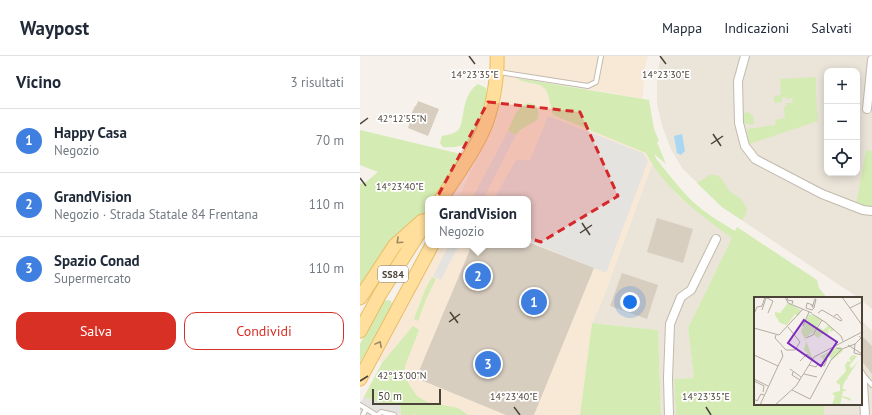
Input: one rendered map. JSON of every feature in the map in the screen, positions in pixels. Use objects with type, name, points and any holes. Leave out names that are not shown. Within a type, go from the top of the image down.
[{"type":"main road","points":[[443,196],[458,175],[483,130],[493,96],[497,56]]},
{"type":"main road","points":[[450,196],[458,175]]},
{"type":"main road","points":[[360,298],[395,244],[425,219]]},
{"type":"main road","name":"SS84","points":[[360,331],[380,294],[425,224]]},
{"type":"main road","points":[[360,378],[430,248]]},
{"type":"street","points":[[745,56],[738,81],[739,123],[745,146],[755,159],[822,194],[872,212]]},
{"type":"street","points":[[867,109],[872,60]]},
{"type":"street","points":[[669,415],[668,378],[670,324],[681,297],[691,290],[716,240]]},
{"type":"street","points":[[864,379],[865,415]]},
{"type":"lane","points":[[496,71],[588,86],[596,82],[601,56]]},
{"type":"lane","points":[[862,374],[864,379],[872,385]]},
{"type":"lane","points":[[360,405],[377,415],[381,412],[394,415]]},
{"type":"lane","points":[[363,415],[366,409]]},
{"type":"highlighted area","points":[[488,102],[580,112],[618,196],[541,242],[432,207]]},
{"type":"shaded area","points":[[503,56],[648,56],[644,71],[643,99],[520,77],[517,78],[521,81],[542,86],[548,91],[549,100],[646,153],[652,164],[604,296],[592,323],[580,415],[360,415],[360,404],[382,363],[378,360],[434,248],[531,248],[531,196],[459,196],[489,133],[499,101],[504,74]]},
{"type":"shaded area","points":[[661,56],[872,56],[872,309],[862,301],[862,297],[857,297],[722,207],[682,168],[671,149],[662,126],[657,104],[657,74]]},
{"type":"shaded area","points":[[548,116],[643,153],[648,161],[606,273],[531,242],[531,196],[496,196],[516,160],[530,160]]},
{"type":"shaded area","points":[[508,131],[516,135],[485,196],[474,196]]},
{"type":"shaded area","points":[[652,164],[680,198],[732,238],[688,328],[694,378],[674,379],[676,415],[661,415],[658,330],[592,323],[604,296]]},
{"type":"shaded area","points":[[447,248],[457,248],[441,280],[433,276]]},
{"type":"shaded area","points":[[862,321],[872,331],[872,415],[824,415],[824,405],[862,405]]},
{"type":"shaded area","points":[[364,397],[381,403],[400,405],[401,415],[379,410],[376,415],[360,415],[360,404]]},
{"type":"green space","points":[[816,77],[818,121],[749,144],[747,129],[776,125],[775,120],[785,118],[784,107],[787,106],[786,103],[793,103],[792,98],[786,99],[786,97],[782,98],[782,102],[774,103],[774,96],[781,95],[780,79]]},
{"type":"green space","points":[[517,78],[649,100],[654,129],[659,141],[657,142],[666,164],[654,154],[657,160],[691,200],[701,209],[735,231],[737,227],[817,280],[819,288],[826,297],[754,297],[754,405],[824,405],[824,415],[676,415],[674,379],[694,378],[688,328],[732,238],[707,220],[673,190],[663,179],[646,153],[553,115],[546,90],[540,85]]},
{"type":"green space","points":[[478,84],[486,88],[487,93],[483,114],[475,135],[466,144],[455,147],[443,147],[440,143],[442,136],[454,133],[460,128],[465,103],[472,90]]},
{"type":"green space","points":[[530,103],[535,105],[537,109],[537,120],[520,130],[516,135],[508,131],[519,109]]},
{"type":"green space","points":[[747,112],[753,117],[753,125],[744,123],[742,119],[742,115]]},
{"type":"green space","points":[[360,130],[465,155],[439,196],[425,196],[425,212],[360,287],[360,184],[366,182],[378,172],[360,165]]},
{"type":"green space","points":[[866,150],[872,151],[872,208],[856,205]]},
{"type":"green space","points":[[710,175],[717,175],[722,179],[729,191],[741,199],[747,209],[742,220],[722,207],[697,183]]},
{"type":"green space","points":[[432,277],[436,279],[426,299],[418,321],[414,319],[425,290]]},
{"type":"green space","points":[[384,301],[391,301],[393,307],[360,363],[360,344]]},
{"type":"green space","points":[[592,323],[658,330],[661,415],[580,415]]},
{"type":"green space","points":[[413,326],[419,330],[405,366],[405,377],[410,386],[417,396],[427,402],[458,408],[468,415],[401,415],[400,405],[381,403],[364,397],[382,363]]},
{"type":"water","points":[[682,134],[685,151],[681,155],[677,153],[674,136]]},
{"type":"building","points":[[418,101],[439,109],[428,136],[408,128],[410,122],[408,121]]},
{"type":"building","points":[[657,218],[693,229],[683,263],[647,252]]},
{"type":"building","points":[[531,243],[594,268],[534,415],[506,415],[416,378],[471,248],[531,248]]},
{"type":"building","points":[[622,273],[658,285],[647,319],[610,306]]},
{"type":"building","points":[[862,336],[872,346],[872,374],[862,361]]},
{"type":"place","name":"GrandVision","points":[[478,276]]},
{"type":"place","name":"Happy Casa","points":[[534,302]]},
{"type":"place","name":"Spazio Conad","points":[[488,364]]}]
